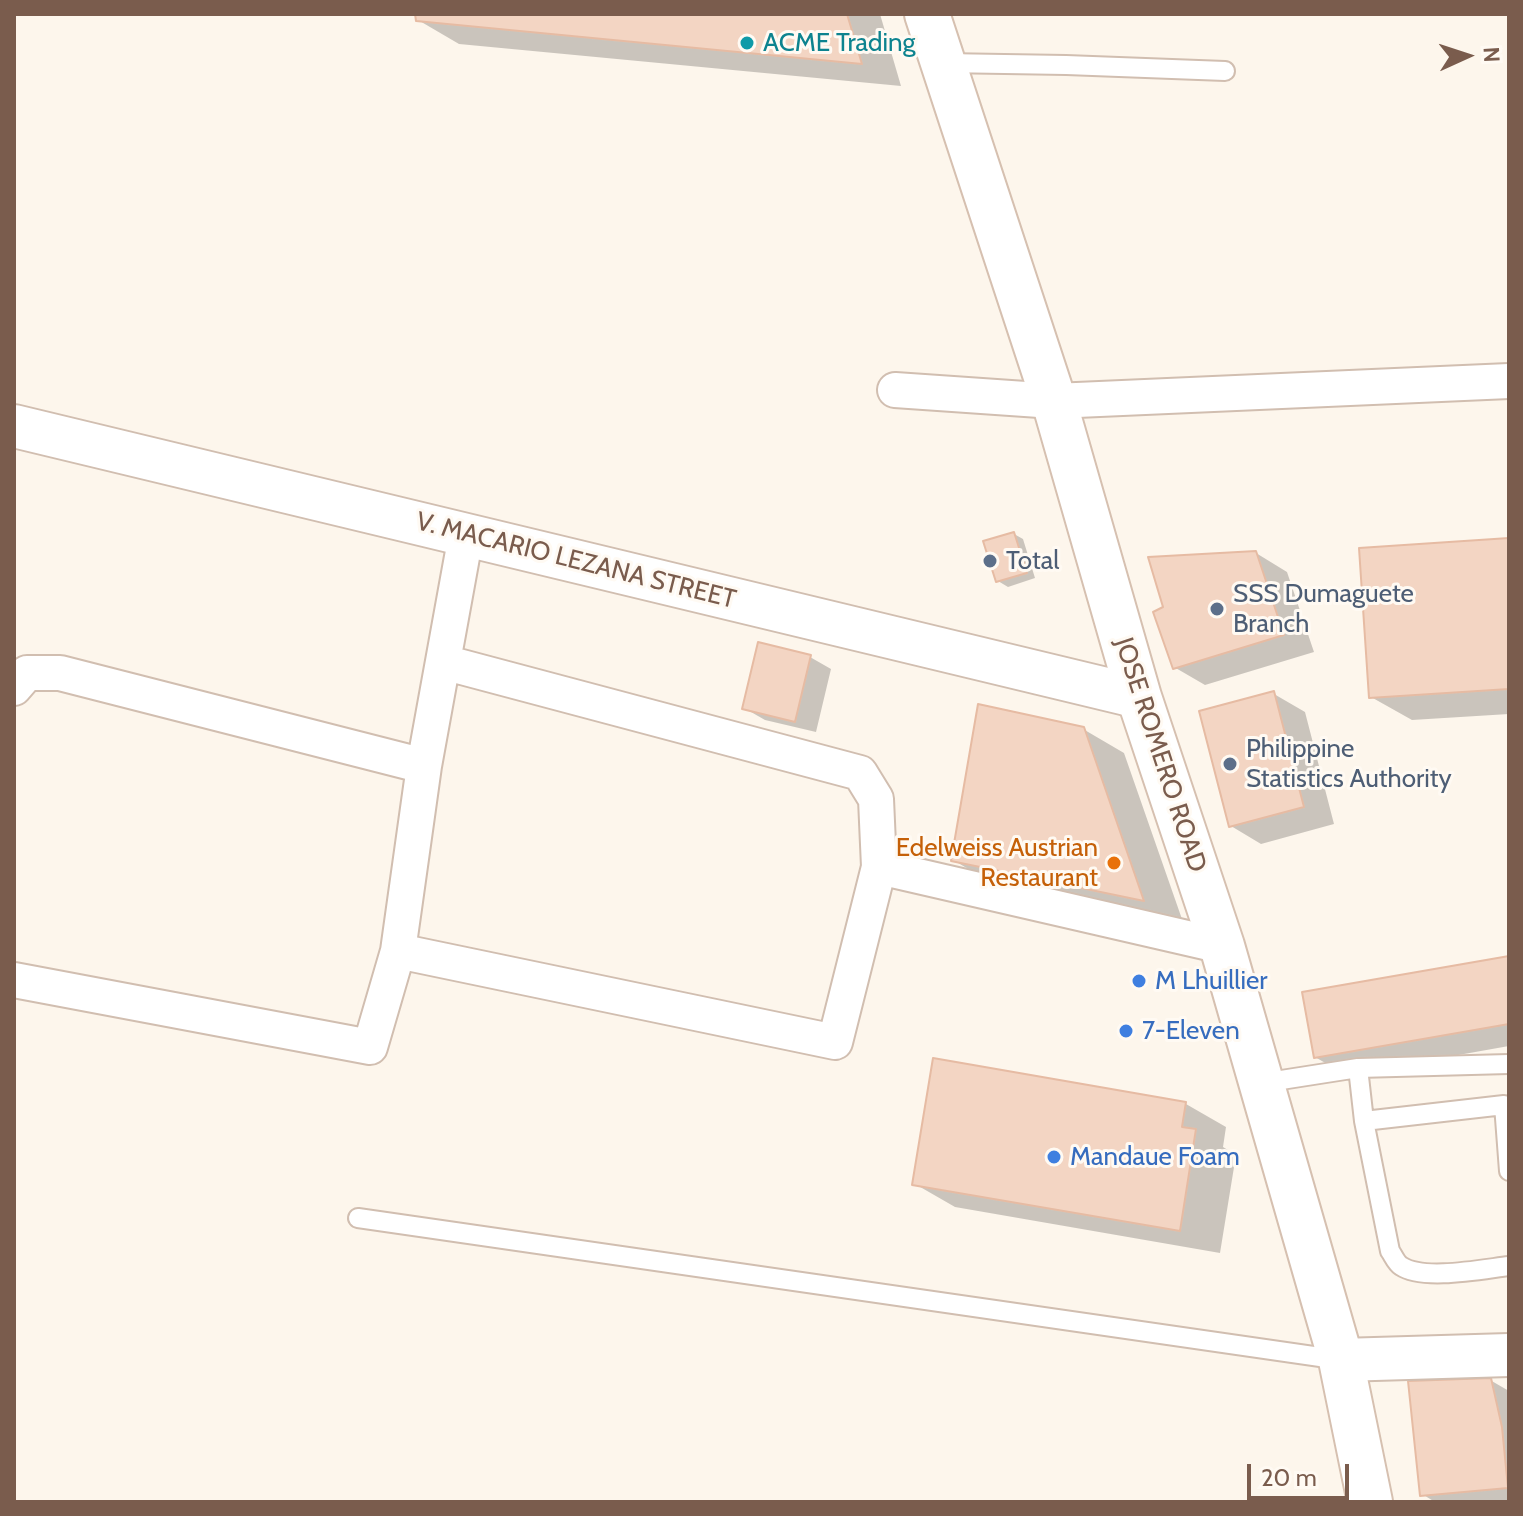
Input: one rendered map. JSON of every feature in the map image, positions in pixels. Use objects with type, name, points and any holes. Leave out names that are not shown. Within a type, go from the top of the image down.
[{"type":"main road","name":"JOSE ROMERO ROAD","points":[[927,14],[1054,401],[1139,697],[1222,946],[1341,1360],[1370,1502]]},
{"type":"street","points":[[895,390],[1054,401],[1509,381]]},
{"type":"street","name":"V. MACARIO LEZANA STREET","points":[[14,426],[1139,697]]},
{"type":"street","points":[[14,980],[370,1047],[398,951],[424,766],[466,535]]},
{"type":"street","points":[[398,951],[835,1042],[879,867],[876,799],[860,773],[443,662]]},
{"type":"street","points":[[14,688],[27,673],[60,673],[424,766]]},
{"type":"street","points":[[879,867],[1222,946]]},
{"type":"street","points":[[1341,1360],[1509,1355]]},
{"type":"lane","points":[[943,63],[1225,71]]},
{"type":"lane","points":[[1262,1083],[1358,1068],[1509,1064]]},
{"type":"lane","points":[[1358,1068],[1364,1121],[1390,1251],[1399,1265],[1415,1272],[1509,1266]]},
{"type":"lane","points":[[1364,1121],[1504,1105],[1509,1171]]},
{"type":"lane","points":[[358,1218],[1341,1360]]},
{"type":"building","name":"ACME Trading","points":[[415,14],[847,14],[862,64],[416,21]]},
{"type":"building","points":[[1014,532],[1027,573],[996,582],[983,541]]},
{"type":"building","points":[[1509,538],[1509,689],[1369,698],[1359,548]]},
{"type":"building","name":"SSS Dumaguete Branch","points":[[1256,551],[1284,635],[1173,669],[1153,612],[1163,607],[1148,557]]},
{"type":"building","points":[[758,642],[811,655],[795,722],[742,709]]},
{"type":"building","points":[[1274,691],[1304,807],[1229,827],[1199,711]]},
{"type":"building","points":[[978,704],[1084,727],[1144,901],[951,861]]},
{"type":"building","points":[[1509,956],[1509,1024],[1314,1058],[1302,992]]},
{"type":"building","name":"Mandaue Foam","points":[[933,1058],[1186,1102],[1182,1127],[1196,1129],[1180,1231],[912,1185]]},
{"type":"building","points":[[1491,1378],[1502,1427],[1508,1488],[1420,1496],[1408,1381]]},
{"type":"place","name":"ACME Trading","points":[[747,43]]},
{"type":"place","name":"Total","points":[[990,561]]},
{"type":"place","name":"SSS Dumaguete Branch","points":[[1217,609]]},
{"type":"place","name":"Philippine Statistics Authority","points":[[1230,764]]},
{"type":"place","name":"Edelweiss Austrian Restaurant","points":[[1114,863]]},
{"type":"place","name":"M Lhuillier","points":[[1139,981]]},
{"type":"place","name":"7-Eleven","points":[[1126,1031]]},
{"type":"place","name":"Mandaue Foam","points":[[1054,1157]]}]
